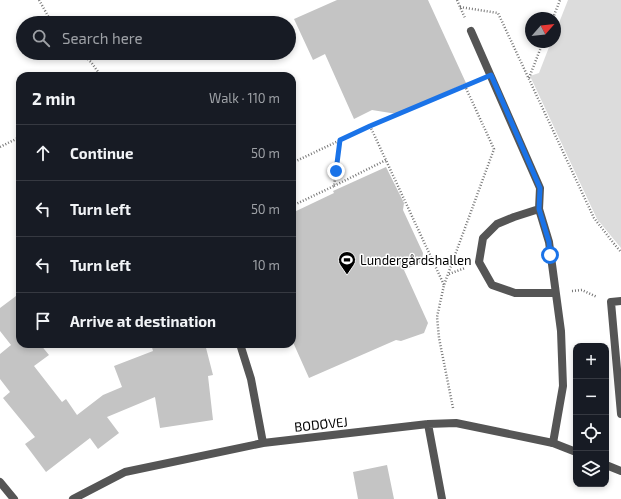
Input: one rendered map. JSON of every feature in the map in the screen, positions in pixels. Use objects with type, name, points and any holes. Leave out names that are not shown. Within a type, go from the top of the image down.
[{"type":"street","points":[[471,31],[540,188],[539,209],[549,242],[561,331],[563,386],[553,442]]},
{"type":"street","points":[[539,209],[497,224],[483,238],[480,262],[492,285],[515,293],[555,293]]},
{"type":"street","points":[[621,301],[611,302],[621,414]]},
{"type":"street","points":[[241,348],[251,379],[263,443]]},
{"type":"street","name":"BODØVEJ","points":[[73,499],[125,472],[263,443],[428,424],[456,423],[553,442],[574,451]]},
{"type":"street","points":[[428,424],[442,499]]},
{"type":"street","points":[[609,466],[621,471]]},
{"type":"street","points":[[0,482],[14,499]]},
{"type":"path","points":[[39,0],[48,16]]},
{"type":"path","points":[[555,12],[560,0]]},
{"type":"path","points":[[460,7],[498,13],[594,218],[621,252]]},
{"type":"path","points":[[529,78],[541,48]]},
{"type":"path","points":[[89,60],[98,72]]},
{"type":"path","points":[[296,161],[370,126],[491,75]]},
{"type":"path","points":[[456,423],[437,317],[444,285],[494,149],[465,86]]},
{"type":"path","points":[[370,126],[444,285]]},
{"type":"path","points":[[0,147],[16,139]]},
{"type":"path","points":[[334,186],[340,140]]},
{"type":"path","points":[[296,204],[386,160]]},
{"type":"path","points":[[555,293],[582,290],[611,302]]},
{"type":"shaded area","points":[[568,0],[621,0],[621,248],[597,219],[530,76],[539,73],[549,48],[561,48],[561,18]]},
{"type":"building","points":[[337,0],[428,0],[466,83],[397,114],[372,110],[354,119],[325,54],[313,60],[296,23],[296,18]]},
{"type":"building","name":"Lundergårdshallen","points":[[386,167],[404,203],[403,210],[423,253],[422,262],[404,270],[428,323],[424,333],[401,341],[396,340],[309,378],[296,348],[296,211],[334,193],[333,191]]},
{"type":"building","points":[[16,296],[16,348],[43,348],[49,355],[34,366],[62,402],[66,399],[77,415],[103,395],[122,387],[114,366],[153,351],[152,348],[206,348],[213,375],[208,376],[213,420],[160,428],[155,397],[107,417],[119,433],[98,449],[90,438],[46,472],[25,444],[35,437],[3,398],[10,392],[0,379],[0,354],[11,345],[0,331],[0,308]]},
{"type":"building","points":[[387,465],[394,499],[358,499],[353,472]]},
{"type":"place","name":"Lundergårdshallen","points":[[347,275]]},
{"type":"route","points":[[336,171],[340,140],[491,75],[540,188],[539,209],[549,242],[550,255]]}]
